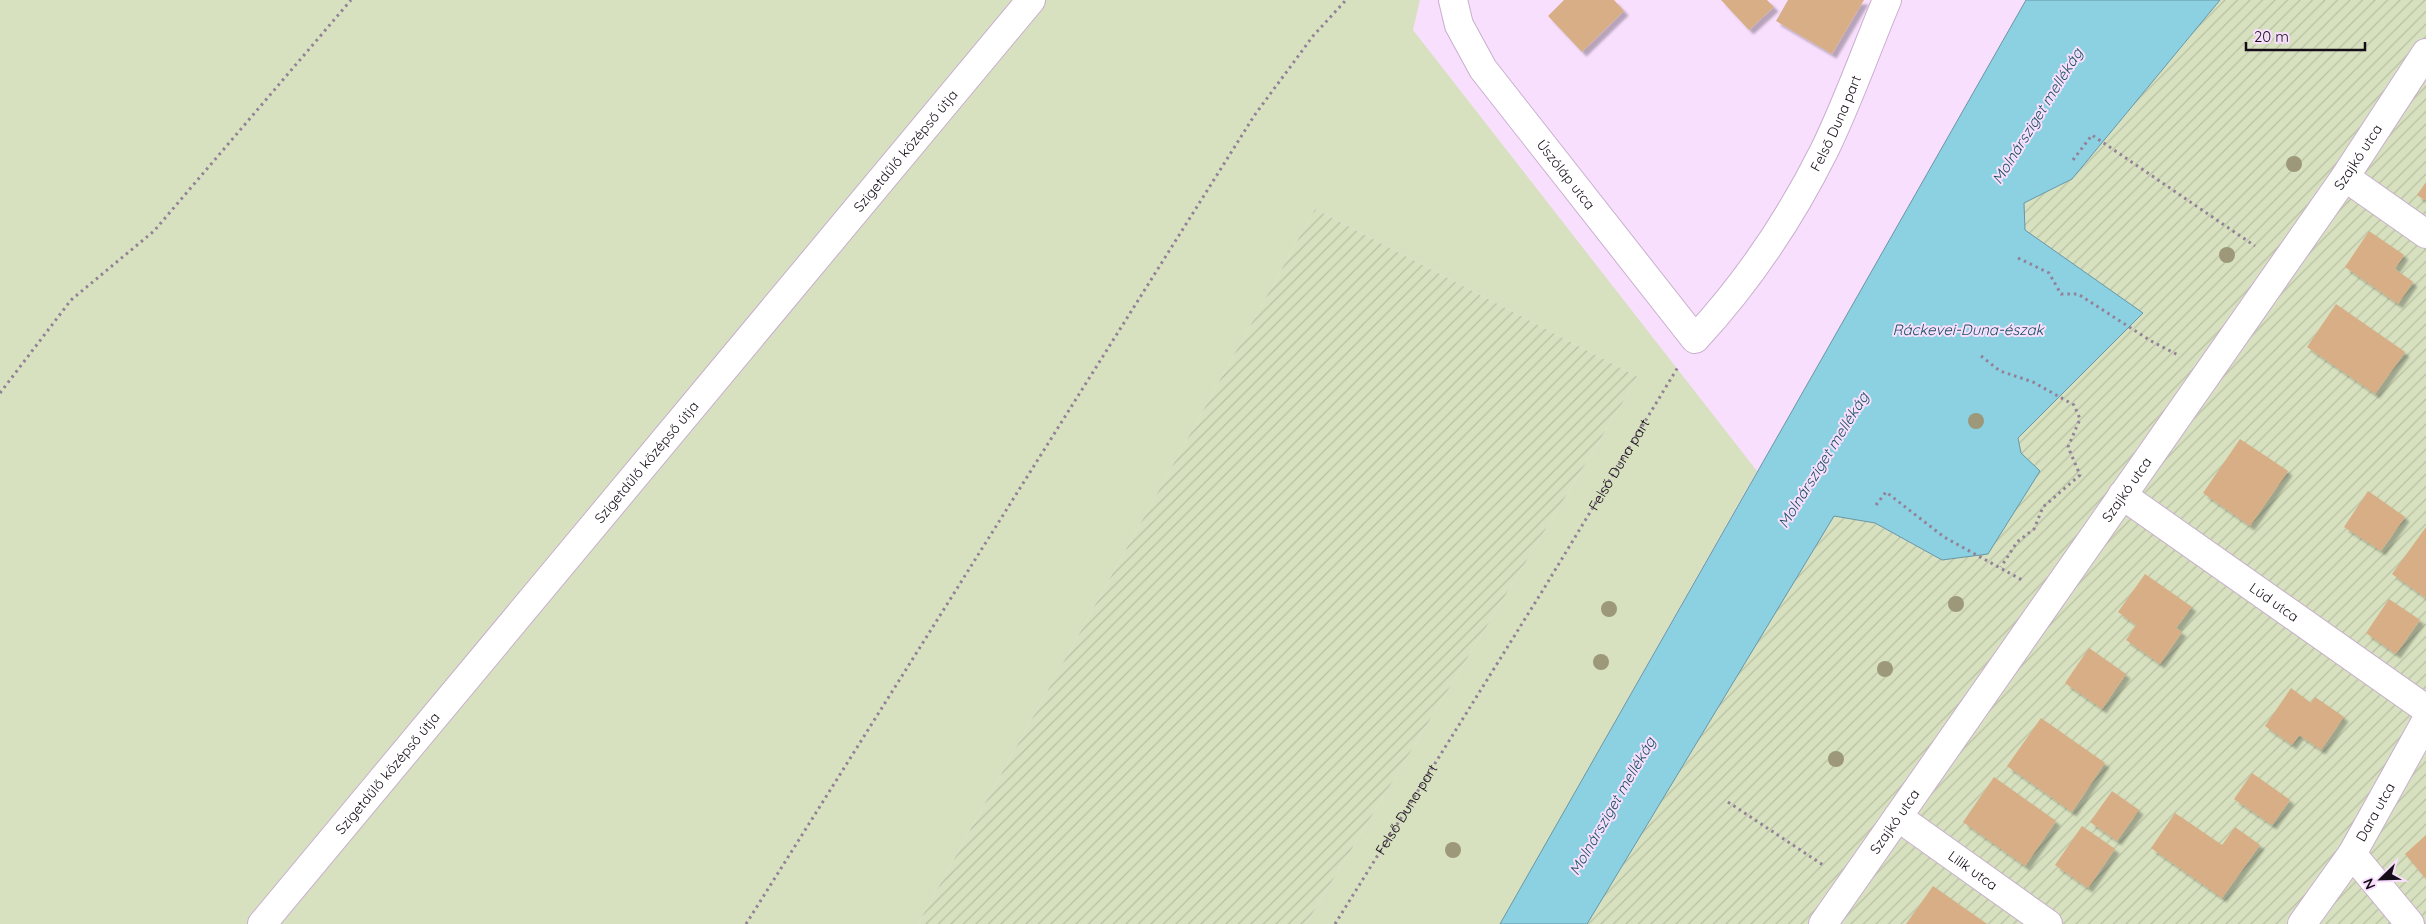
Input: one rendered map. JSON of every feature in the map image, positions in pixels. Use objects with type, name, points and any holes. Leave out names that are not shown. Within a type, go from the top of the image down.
[{"type":"street","name":"Szigetdűlő középső útja","points":[[262,924],[1031,0]]},
{"type":"street","name":"Úszóláp utca","points":[[1453,0],[1459,25],[1483,69],[1695,339]]},
{"type":"street","name":"Felső Duna part","points":[[1695,339],[1728,303],[1751,271],[1806,185],[1843,108],[1887,0]]},
{"type":"street","name":"Szajkó utca","points":[[1823,924],[2345,177],[2426,52]]},
{"type":"street","points":[[2345,177],[2426,234]]},
{"type":"street","name":"Lúd utca","points":[[2122,496],[2426,709]]},
{"type":"street","name":"Dara utca","points":[[2302,924],[2352,854],[2426,721]]},
{"type":"street","name":"Lilik utca","points":[[1898,817],[2048,924]]},
{"type":"street","points":[[2352,854],[2410,924]]},
{"type":"path","points":[[0,393],[71,300],[154,231],[351,0]]},
{"type":"path","points":[[746,924],[1254,116],[1313,36],[1346,0]]},
{"type":"path","points":[[2073,160],[2092,135],[2283,266]]},
{"type":"path","points":[[2018,258],[2049,273],[2061,294],[2078,294],[2151,341],[2210,371]]},
{"type":"path","name":"Felső Duna part","points":[[1336,924],[1544,590],[1695,339]]},
{"type":"path","points":[[1981,356],[2000,371],[2033,382],[2074,405],[2080,419],[2068,447],[2080,475],[2043,507],[2034,529],[2017,542],[2001,567]]},
{"type":"path","points":[[1876,505],[1886,492],[1944,537],[2052,596]]},
{"type":"path","points":[[1728,802],[1851,884]]},
{"type":"green space","points":[[0,0],[1420,0],[1413,30],[1757,471],[1500,924],[1306,924],[1638,377],[1315,209],[918,924],[0,924]]},
{"type":"green space","points":[[2220,0],[2426,0],[2426,924],[1587,924],[1834,516],[1874,523],[1942,560],[2021,453],[2018,438],[2142,313],[2025,230],[2024,203],[2072,179]]},
{"type":"green space","points":[[1315,209],[1638,377],[1306,924],[918,924]]},
{"type":"water","name":"Ráckevei-Duna-észak","points":[[2026,0],[2220,0],[2072,179],[2024,203],[2025,230],[2143,313],[2018,438],[2021,453],[2040,471],[1988,554],[1942,560],[1875,523],[1834,516],[1587,924],[1500,924]]},
{"type":"building","points":[[1564,0],[1614,0],[1624,11],[1582,52],[1548,16]]},
{"type":"building","points":[[1721,0],[1767,0],[1774,7],[1749,30]]},
{"type":"building","points":[[1788,0],[1864,0],[1832,54],[1776,21]]},
{"type":"building","points":[[2426,182],[2426,201],[2417,195]]},
{"type":"building","points":[[2369,231],[2404,255],[2395,269],[2413,282],[2398,304],[2345,267]]},
{"type":"building","points":[[2336,304],[2405,352],[2375,394],[2307,347]]},
{"type":"building","points":[[2240,439],[2288,471],[2250,526],[2203,493]]},
{"type":"building","points":[[2368,491],[2405,517],[2381,551],[2344,527]]},
{"type":"building","points":[[2426,527],[2426,598],[2392,574]]},
{"type":"building","points":[[2145,574],[2192,607],[2176,628],[2182,632],[2160,664],[2126,640],[2136,625],[2118,612]]},
{"type":"building","points":[[2389,599],[2420,620],[2396,654],[2366,633]]},
{"type":"building","points":[[2089,648],[2126,674],[2102,709],[2065,683]]},
{"type":"building","points":[[2291,688],[2311,703],[2315,697],[2344,717],[2321,750],[2299,735],[2292,745],[2265,726]]},
{"type":"building","points":[[2041,718],[2105,763],[2072,812],[2007,766]]},
{"type":"building","points":[[2252,773],[2290,800],[2272,825],[2234,799]]},
{"type":"building","points":[[1994,777],[2056,821],[2025,866],[1963,822]]},
{"type":"building","points":[[2112,791],[2139,810],[2117,841],[2090,822]]},
{"type":"building","points":[[2175,813],[2222,845],[2235,827],[2260,845],[2222,898],[2151,848]]},
{"type":"building","points":[[2082,826],[2115,849],[2088,888],[2055,865]]},
{"type":"building","points":[[2426,835],[2426,879],[2405,854]]},
{"type":"building","points":[[1933,886],[1987,924],[1906,924]]},
{"type":"water label","name":"Molnársziget mellékág","points":[[2037,116]]},
{"type":"water label","name":"Molnársziget mellékág","points":[[1823,460]]},
{"type":"water label","name":"Molnársziget mellékág","points":[[1612,806]]}]
